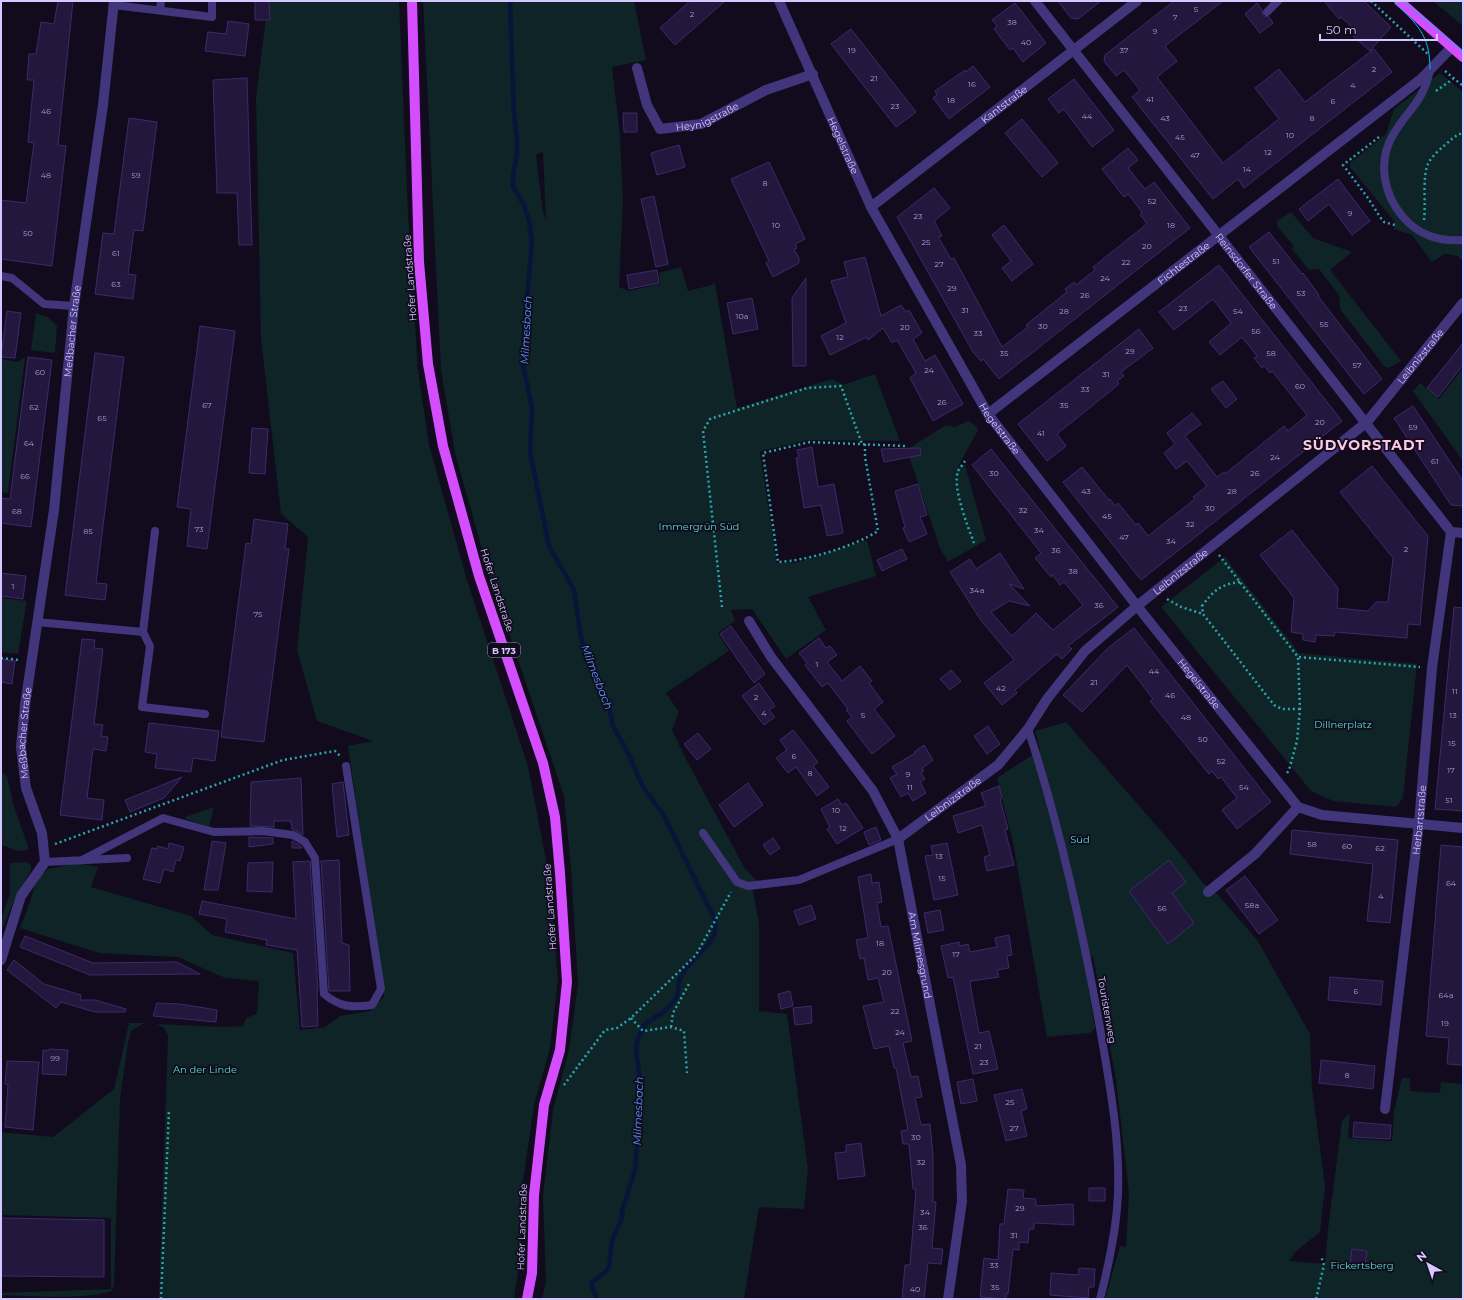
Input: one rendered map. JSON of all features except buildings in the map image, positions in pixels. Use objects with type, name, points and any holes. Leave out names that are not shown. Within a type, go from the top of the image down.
[{"type":"main road","name":"Hofer Landstraße","points":[[412,1],[419,262],[428,364],[443,446],[479,576],[543,763],[555,818],[560,873],[567,982],[560,1050],[544,1105],[534,1195],[532,1273],[527,1299]]},
{"type":"main road","points":[[1399,1],[1463,57]]},
{"type":"street","name":"Hegelstraße","points":[[779,1],[813,74],[871,207],[988,414],[1137,606],[1298,807]]},
{"type":"street","name":"Reinsdorfer Straße","points":[[1035,1],[1218,237],[1366,422],[1451,532]]},
{"type":"street","name":"Kantstraße","points":[[871,207],[1136,1]]},
{"type":"street","name":"Meßbacher Straße","points":[[45,862],[42,833],[26,788],[21,747],[24,705],[32,661],[54,510],[74,306],[103,105],[114,3]]},
{"type":"street","name":"Fichtestraße","points":[[988,414],[1421,79],[1451,48]]},
{"type":"street","name":"Heynigstraße","points":[[637,68],[648,105],[660,129],[702,124],[766,90],[813,74]]},
{"type":"street","name":"Leibnizstraße","points":[[898,839],[998,765],[1028,729],[1047,699],[1085,651],[1137,606],[1366,422],[1463,303]]},
{"type":"street","points":[[1451,532],[1463,533]]},
{"type":"street","name":"Herbartstraße","points":[[1385,1109],[1419,823],[1432,668],[1451,532]]},
{"type":"street","name":"Am Milmesgrund","points":[[749,621],[771,657],[873,791],[898,839],[961,1165],[962,1201],[948,1299]]},
{"type":"street","points":[[1208,892],[1255,854],[1298,807],[1322,815],[1463,828]]},
{"type":"street","points":[[1,960],[21,896],[45,862]]},
{"type":"lane","points":[[160,10],[161,1]]},
{"type":"lane","points":[[114,3],[212,17],[212,1]]},
{"type":"lane","points":[[1267,12],[1276,5],[1278,1]]},
{"type":"lane","points":[[1433,66],[1423,93],[1393,136],[1386,155],[1384,170],[1387,189],[1396,208],[1410,226],[1441,239],[1463,240]]},
{"type":"lane","points":[[1,276],[12,278],[44,304],[74,306]]},
{"type":"lane","points":[[155,531],[144,632],[150,646],[142,707],[205,714]]},
{"type":"lane","points":[[37,622],[144,632]]},
{"type":"lane","name":"Touristenweg","points":[[1028,729],[1042,769],[1080,923],[1109,1082],[1116,1145],[1118,1192],[1111,1251],[1100,1299]]},
{"type":"lane","points":[[82,860],[163,818],[214,832],[263,831],[293,835],[305,842],[315,858],[324,994],[336,1004],[356,1007],[372,1005],[381,989],[346,766]]},
{"type":"lane","points":[[703,833],[737,882],[748,886],[799,880],[898,839]]},
{"type":"lane","points":[[45,862],[127,858]]},
{"type":"path","points":[[1371,1],[1433,66],[1463,86]]},
{"type":"path","points":[[1419,231],[1424,221],[1425,180],[1428,164],[1438,151],[1456,135],[1463,133]]},
{"type":"path","points":[[1343,165],[1384,222],[1399,227]]},
{"type":"path","points":[[722,607],[704,430],[710,419],[807,388],[841,386],[864,444],[878,531],[866,539],[795,561],[778,562],[763,453],[810,442],[864,444],[905,446]]},
{"type":"path","points":[[965,461],[958,472],[957,482],[962,512],[974,543]]},
{"type":"path","points":[[1212,546],[1298,656],[1300,709],[1297,741],[1289,770],[1278,782]]},
{"type":"path","points":[[1240,582],[1229,583],[1212,592],[1202,606],[1203,614],[1274,705],[1282,709],[1300,709]]},
{"type":"path","points":[[1158,589],[1166,598],[1181,608],[1203,614]]},
{"type":"path","points":[[1298,656],[1432,668]]},
{"type":"path","points":[[1,658],[32,661]]},
{"type":"path","points":[[43,848],[283,760],[335,751],[344,759],[346,766]]},
{"type":"path","points":[[561,1090],[605,1030],[617,1028],[631,1018],[696,955],[725,904]]},
{"type":"path","points":[[672,1027],[674,1013],[690,982]]},
{"type":"path","points":[[631,1018],[643,1031],[672,1027],[684,1031],[687,1073]]},
{"type":"path","points":[[161,1299],[169,1110]]},
{"type":"path","points":[[1316,1299],[1324,1265],[1321,1256]]},
{"type":"green space","name":"An der Linde","points":[[268,1],[399,1],[408,215],[418,371],[429,445],[467,580],[528,766],[549,876],[558,979],[550,1048],[534,1105],[521,1195],[521,1252],[514,1299],[159,1299],[168,1035],[164,1028],[157,1024],[224,1027],[243,1026],[246,1018],[257,1014],[259,981],[225,978],[178,957],[99,953],[20,928],[31,899],[36,880],[48,869],[77,863],[98,867],[91,887],[191,916],[212,935],[293,953],[300,1030],[325,1027],[340,1016],[371,1011],[384,996],[348,746],[373,741],[317,721],[297,650],[308,537],[281,514],[261,338],[256,97]]},
{"type":"green space","name":"Immergrün Süd","points":[[423,1],[634,1],[646,60],[612,67],[620,135],[623,200],[619,287],[629,291],[660,284],[659,273],[681,267],[688,291],[715,284],[737,408],[832,379],[843,385],[875,374],[900,441],[809,440],[761,451],[760,453],[777,563],[796,563],[867,540],[876,576],[808,597],[826,630],[786,659],[752,609],[731,610],[735,621],[718,633],[729,651],[666,693],[679,712],[672,730],[686,759],[744,867],[757,881],[753,890],[759,924],[759,1011],[787,1014],[808,1169],[804,1209],[759,1207],[744,1299],[542,1299],[546,1282],[543,1196],[553,1110],[569,1050],[578,984],[571,869],[564,796],[489,574],[455,453],[441,370]],"holes":[[[542,152],[546,220],[543,212],[536,155]]]},
{"type":"green space","points":[[1433,1],[1463,1],[1463,26]]},
{"type":"green space","points":[[1440,73],[1463,92],[1463,262],[1458,256],[1445,254],[1432,262],[1412,235],[1394,229],[1395,222],[1350,167],[1350,163],[1386,134],[1394,109]]},
{"type":"green space","points":[[1289,213],[1292,213],[1313,238],[1352,252],[1330,270],[1401,361],[1388,368],[1385,367],[1340,309],[1339,295],[1319,269],[1309,270],[1292,249],[1294,246],[1277,226],[1277,221]]},
{"type":"green space","points":[[36,313],[48,317],[57,326],[55,353],[31,350]]},
{"type":"green space","points":[[25,357],[8,493],[1,492],[1,359],[18,362]]},
{"type":"green space","points":[[1463,368],[1463,461],[1413,391],[1420,383],[1439,399]]},
{"type":"green space","points":[[968,421],[975,425],[978,430],[958,467],[965,465],[986,540],[948,562],[940,548],[908,453],[911,447],[946,425],[955,427]]},
{"type":"green space","name":"Dillnerplatz","points":[[1225,557],[1299,653],[1417,664],[1403,798],[1396,807],[1333,801],[1311,791],[1161,607]]},
{"type":"green space","points":[[1,598],[27,601],[18,654],[1,652]]},
{"type":"green space","points":[[1066,722],[1175,847],[1204,884],[1218,895],[1258,941],[1310,1034],[1312,1088],[1325,1186],[1320,1232],[1295,1252],[1289,1261],[1325,1264],[1342,1121],[1350,1113],[1348,1138],[1392,1141],[1394,1111],[1402,1078],[1410,1078],[1410,1091],[1440,1093],[1441,1082],[1463,1084],[1463,1299],[1105,1299],[1120,1246],[1126,1247],[1129,1192],[1116,1080],[1093,956],[1084,962],[1095,1028],[1090,1033],[1047,1037],[1013,842],[997,778],[1040,750],[1035,731]]},
{"type":"green space","points":[[1,772],[7,776],[14,807],[28,846],[28,850],[18,851],[1,845]]},
{"type":"green space","points":[[214,807],[209,827],[186,819],[185,817]]},
{"type":"green space","points":[[27,862],[31,865],[31,870],[14,900],[1,932],[1,919],[10,894],[10,863]]},
{"type":"green space","points":[[129,1023],[144,1023],[131,1031],[120,1100],[114,1285],[112,1291],[87,1296],[43,1297],[1,1295],[1,1293],[111,1289],[111,1218],[1,1215],[1,1132],[53,1137],[114,1089]]},
{"type":"waterway","name":"Milmesbach","points":[[510,1],[514,116],[517,138],[517,154],[513,175],[513,187],[524,205],[529,221],[532,242],[524,332],[523,365],[532,408],[530,452],[549,546],[574,590],[581,638],[608,702],[613,726],[629,755],[643,787],[663,814],[715,920],[715,933],[709,943],[685,970],[679,981],[677,997],[665,1011],[645,1024],[637,1041],[636,1051],[641,1088],[635,1170],[620,1222],[612,1241],[609,1267],[591,1284],[597,1299]]},
{"type":"tram line","points":[[1394,1],[1421,31],[1425,38],[1428,47],[1430,69]]},
{"type":"tram line","points":[[1403,1],[1463,52]]},
{"type":"district","name":"SÜDVORSTADT","points":[[1364,445]]},
{"type":"park label","name":"Süd","points":[[1080,839]]},
{"type":"park label","name":"Fickertsberg","points":[[1362,1265]]}]
